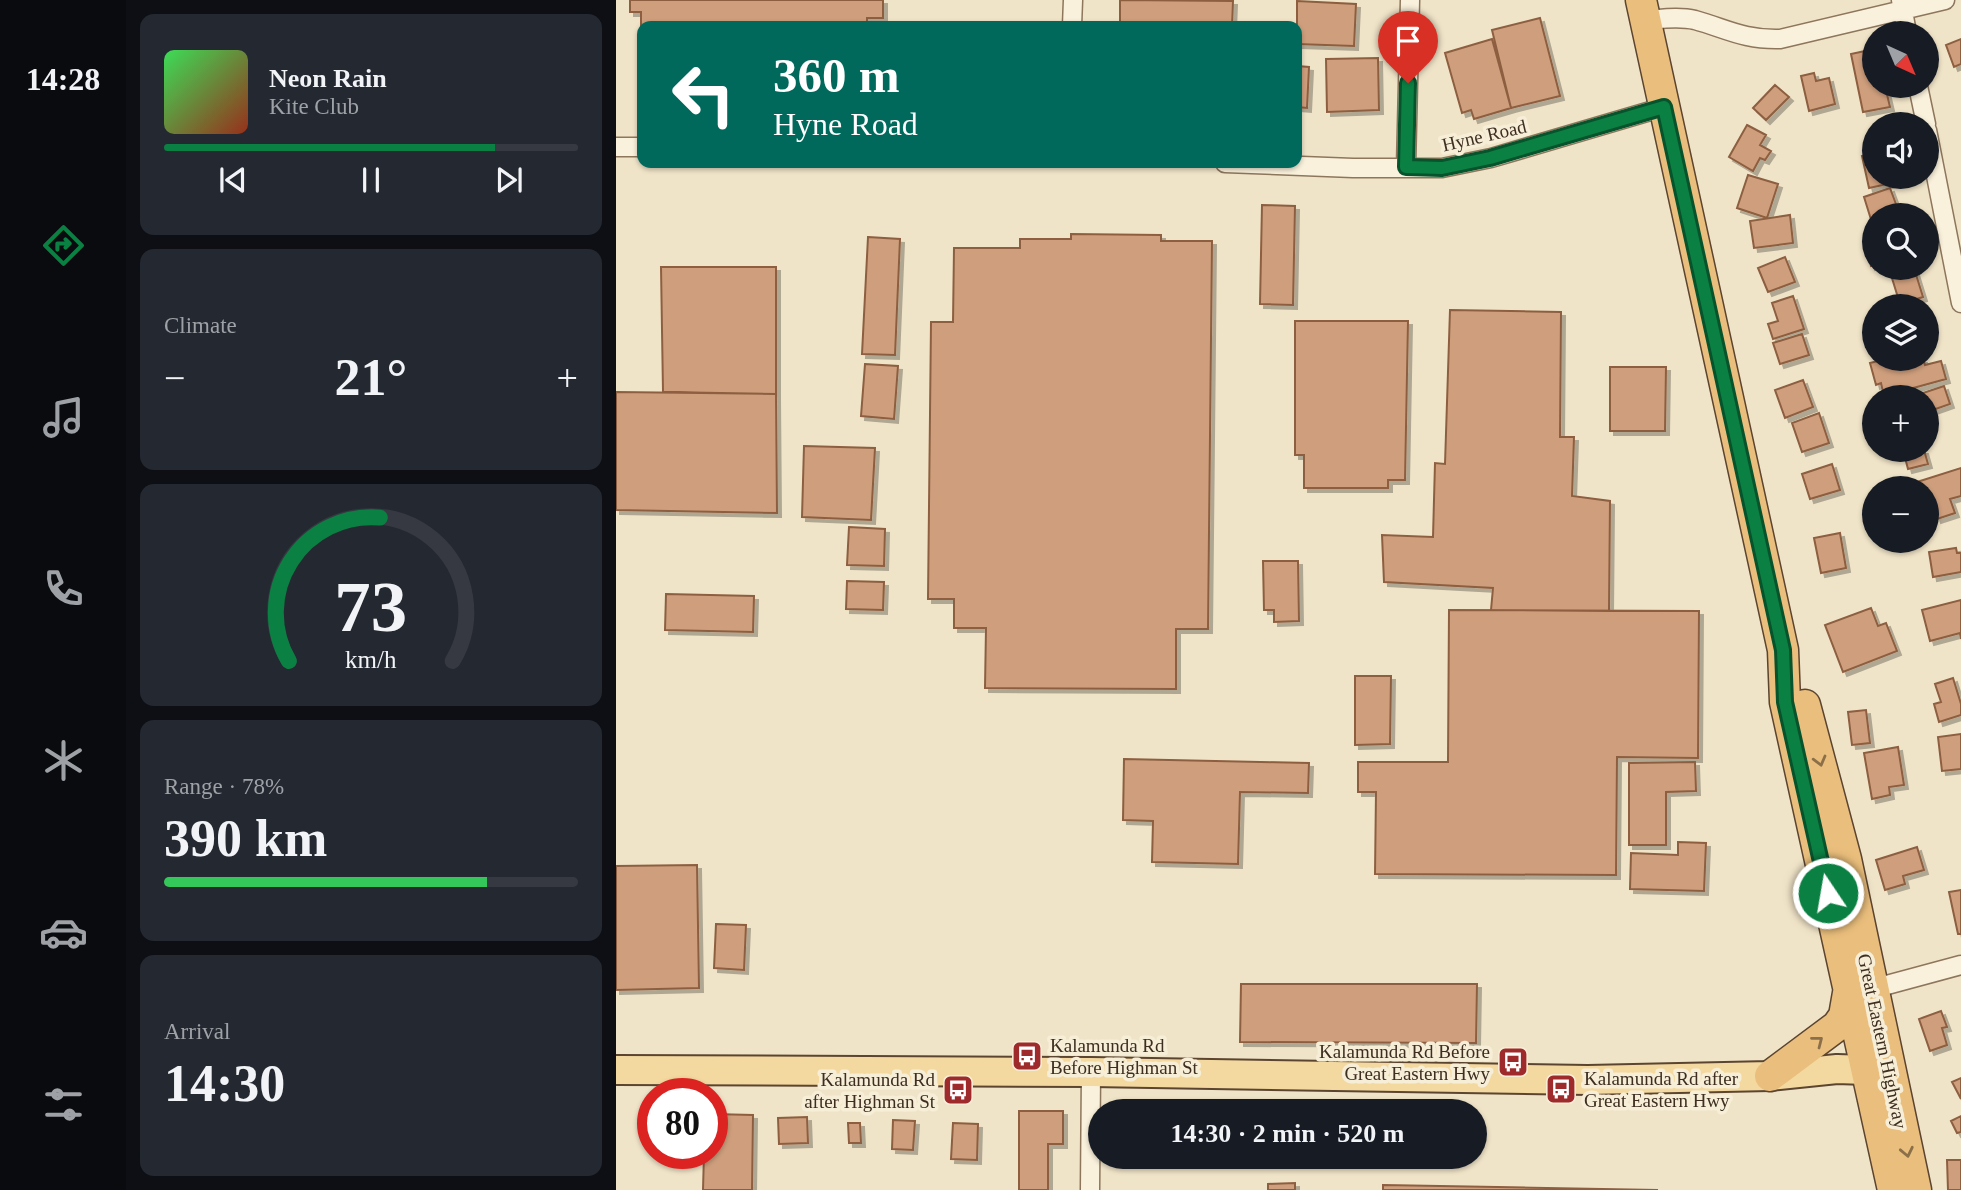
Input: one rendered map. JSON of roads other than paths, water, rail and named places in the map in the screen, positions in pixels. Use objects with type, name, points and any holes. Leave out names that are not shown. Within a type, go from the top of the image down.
[{"type":"highway","name":"Great Eastern Highway","points":[[1643,10],[1783,650],[1785,702],[1869,989],[1893,1190]]},
{"type":"highway","points":[[1770,1076],[1837,1026],[1869,989]]},
{"type":"highway","name":"Great Eastern Highway","points":[[1877,1068],[1916,1190]]},
{"type":"main road","points":[[616,1070],[1091,1072],[1579,1080],[1770,1076],[1877,1068]]},
{"type":"street","points":[[1072,21],[1073,0]]},
{"type":"street","points":[[1406,167],[1410,0]]},
{"type":"street","points":[[1643,10],[1693,19],[1758,40],[1780,39],[1902,5],[1945,0]]},
{"type":"street","name":"Hyne Road","points":[[1302,166],[1442,168],[1490,158],[1664,107]]},
{"type":"street","points":[[616,147],[637,147]]},
{"type":"street","points":[[1939,189],[1961,303]]},
{"type":"street","points":[[1869,989],[1961,965]]},
{"type":"street","points":[[1090,1190],[1091,1072]]},
{"type":"place","name":"Kalamunda Rd Before Highman St","points":[[1027,1056]]},
{"type":"place","name":"Kalamunda Rd Before Great Eastern Hwy","points":[[1513,1062]]},
{"type":"place","name":"Kalamunda Rd after Great Eastern Hwy","points":[[1561,1089]]},
{"type":"place","name":"Kalamunda Rd after Highman St","points":[[958,1090]]}]
